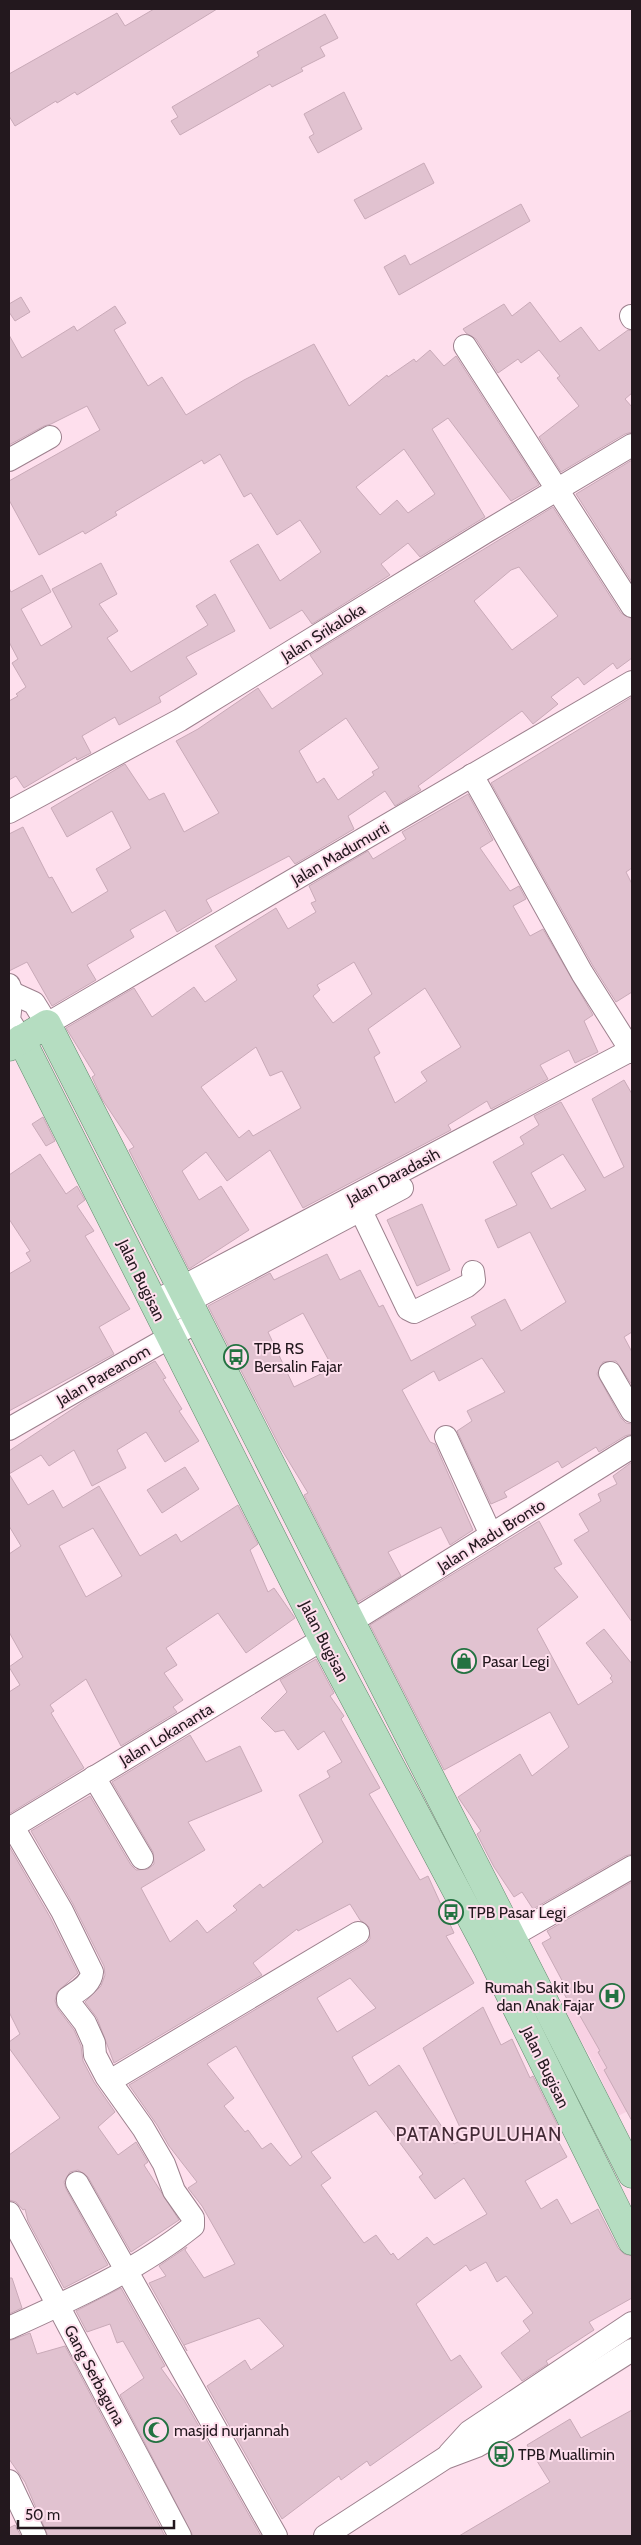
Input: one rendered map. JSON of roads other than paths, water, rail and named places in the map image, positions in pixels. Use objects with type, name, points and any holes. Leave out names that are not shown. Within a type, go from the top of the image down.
[{"type":"main road","points":[[15,1043],[47,1024]]},
{"type":"main road","name":"Jalan Bugisan","points":[[47,1024],[632,2174]]},
{"type":"main road","name":"Jalan Bugisan","points":[[15,1043],[161,1318],[323,1639],[488,1950],[632,2241]]},
{"type":"main road","points":[[323,1639],[351,1622]]},
{"type":"street","points":[[465,346],[559,489],[632,606]]},
{"type":"street","points":[[9,460],[50,438]]},
{"type":"street","name":"Jalan Srikaloka","points":[[9,812],[180,720],[632,445]]},
{"type":"street","name":"Jalan Madumurti","points":[[47,1024],[632,682]]},
{"type":"street","points":[[472,775],[582,973],[630,1045]]},
{"type":"street","points":[[15,1043],[9,1020],[11,989],[34,1003],[47,1024]]},
{"type":"street","name":"Jalan Daradasih","points":[[161,1318],[361,1211],[422,1176],[630,1045]]},
{"type":"street","name":"Jalan Daradasih","points":[[190,1304],[630,1045]]},
{"type":"street","points":[[361,1211],[408,1309],[414,1312],[467,1286],[474,1280],[473,1272]]},
{"type":"street","name":"Jalan Pareanom","points":[[9,1429],[161,1318]]},
{"type":"street","points":[[610,1373],[632,1410]]},
{"type":"street","points":[[446,1437],[492,1535]]},
{"type":"street","name":"Jalan Madu Bronto","points":[[351,1622],[632,1447]]},
{"type":"street","name":"Jalan Lokananta","points":[[11,1828],[323,1639]]},
{"type":"street","points":[[94,1778],[142,1858]]},
{"type":"street","points":[[9,2328],[58,2305],[126,2269],[193,2226],[193,2218],[174,2191],[164,2164],[143,2128],[110,2082],[95,2055],[94,2043],[85,2023],[68,2001],[68,1998],[92,1978],[92,1972],[59,1905],[11,1828]]},
{"type":"street","points":[[488,1950],[632,1867]]},
{"type":"street","points":[[110,2082],[358,1933]]},
{"type":"street","points":[[77,2183],[276,2536]]},
{"type":"street","name":"Gang Serbaguna","points":[[9,2213],[180,2536]]},
{"type":"street","points":[[445,2458],[469,2432],[516,2403],[632,2323]]},
{"type":"street","points":[[325,2536],[445,2458],[476,2446],[509,2428],[632,2350]]},
{"type":"street","points":[[9,2481],[35,2536]]},
{"type":"place","name":"TPB RS Bersalin Fajar","points":[[236,1357]]},
{"type":"place","name":"Pasar Legi","points":[[464,1661]]},
{"type":"place","name":"TPB Pasar Legi","points":[[451,1912]]},
{"type":"place","name":"Rumah Sakit Ibu dan Anak Fajar","points":[[612,1996]]},
{"type":"place","name":"masjid nurjannah","points":[[156,2430]]},
{"type":"place","name":"TPB Muallimin","points":[[501,2454]]},
{"type":"district","name":"PATANGPULUHAN","points":[[479,2134]]}]
